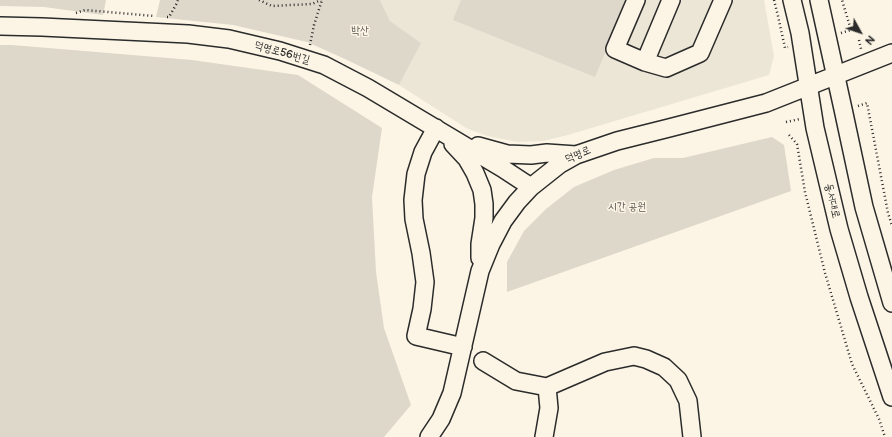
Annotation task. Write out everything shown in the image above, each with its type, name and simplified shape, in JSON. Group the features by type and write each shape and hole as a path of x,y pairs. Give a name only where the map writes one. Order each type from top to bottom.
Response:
{"street":[{"path":"636,0 616,49 645,62 666,68 700,53 723,0"},
{"path":"645,62 671,0"},
{"name":"동서대로","path":"792,0 800,33 815,128 839,229 859,297 892,397"},
{"path":"818,0 836,75 864,207 892,303"},
{"name":"덕명로56번길","path":"0,26 188,34 229,39 280,50 324,65 368,88 440,130 531,187"},
{"name":"덕명로","path":"429,437 441,420 452,393 480,271 491,244 503,221 517,202 531,187 560,164 576,155 617,141 766,103 892,53"},
{"path":"440,130 478,147 507,154 531,155 547,153 576,155"},
{"path":"440,130 467,159 482,190 484,218 480,244 480,271"},
{"path":"440,130 423,152 416,174 413,200 414,219 425,282 422,309 416,336 463,347"},
{"path":"483,361 516,381 547,387 605,362 634,356 646,359 664,367 678,380 688,401 692,437"},
{"path":"544,437 549,408 547,387"}],"path":[{"path":"259,0 272,6 312,4 322,0"},
{"path":"307,59 314,25 322,0"},
{"path":"774,0 784,48"},
{"path":"842,0 851,30"},
{"path":"867,103 888,213 892,226"},
{"path":"789,135 797,144 805,192 825,273 852,364 879,419 885,437"}],"shaded area":[{"path":"380,0 764,0 774,56 769,75 568,135 543,141 518,142 487,136 466,128 399,85 420,43 390,21"}],"green space":[{"path":"0,0 106,0 103,15 44,7 0,6"},
{"name":"박산","path":"160,0 380,0 390,21 421,43 399,85 307,42 233,25 156,17"},
{"path":"461,0 627,0 595,77 453,20"},
{"path":"0,45 192,60 298,75 382,128 372,197 376,272 384,328 411,405 384,437 0,437"},
{"name":"시간 공원","path":"772,137 784,145 791,191 507,292 507,262 524,231 546,209 574,187 614,170 654,158 683,158"}]}
